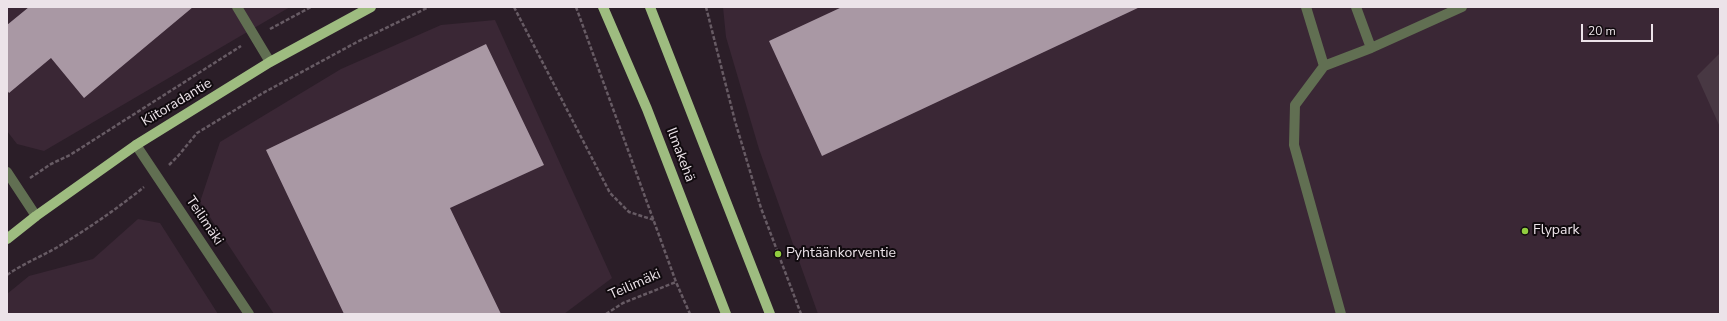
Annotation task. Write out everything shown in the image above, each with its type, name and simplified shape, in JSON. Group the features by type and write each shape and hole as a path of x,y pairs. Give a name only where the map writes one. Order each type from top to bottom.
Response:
{"main road":[{"name":"Kiitoradantie","path":"7,239 36,216 136,144 270,62 371,7"},
{"name":"Ilmakehä","path":"603,7 647,109 726,314"},
{"name":"Ilmakehä","path":"650,7 770,314"}],"street":[{"path":"236,7 270,62"},
{"path":"1306,7 1324,66"},
{"path":"1356,7 1371,48"},
{"path":"1341,314 1294,146 1295,105 1324,66 1371,48 1462,7"},
{"name":"Teilimäki","path":"136,144 249,314"},
{"path":"7,172 36,216"}],"path":[{"path":"16,187 51,164 70,155 255,37 311,7"},
{"path":"7,275 21,265 60,246 128,200 178,156 197,133 263,93 357,42 429,7"},
{"path":"514,7 610,193 629,212 654,220"},
{"path":"576,7 676,282 690,314"},
{"path":"706,7 735,121 761,208 801,314"},
{"name":"Teilimäki","path":"606,314 622,303 676,282"}],"shaded area":[{"path":"7,7 290,7 44,151 17,144 7,131"},
{"path":"723,7 1720,7 1720,314 818,314 759,149 726,37"},
{"path":"495,20 612,278 564,314 274,314 200,202 220,142 341,69 441,25"},
{"path":"1720,53 1720,127 1697,76"},
{"path":"138,219 160,223 218,314 7,314 7,294 29,276 93,259"}],"building":[{"path":"29,7 193,7 84,98 51,58 9,93 7,90 7,25"},
{"path":"842,7 1140,7 822,156 769,41"},
{"path":"486,44 544,165 450,208 501,314 344,314 266,150"}],"place":[{"name":"Flypark","path":"1525,231"},
{"name":"Pyhtäänkorventie","path":"778,254"}]}
